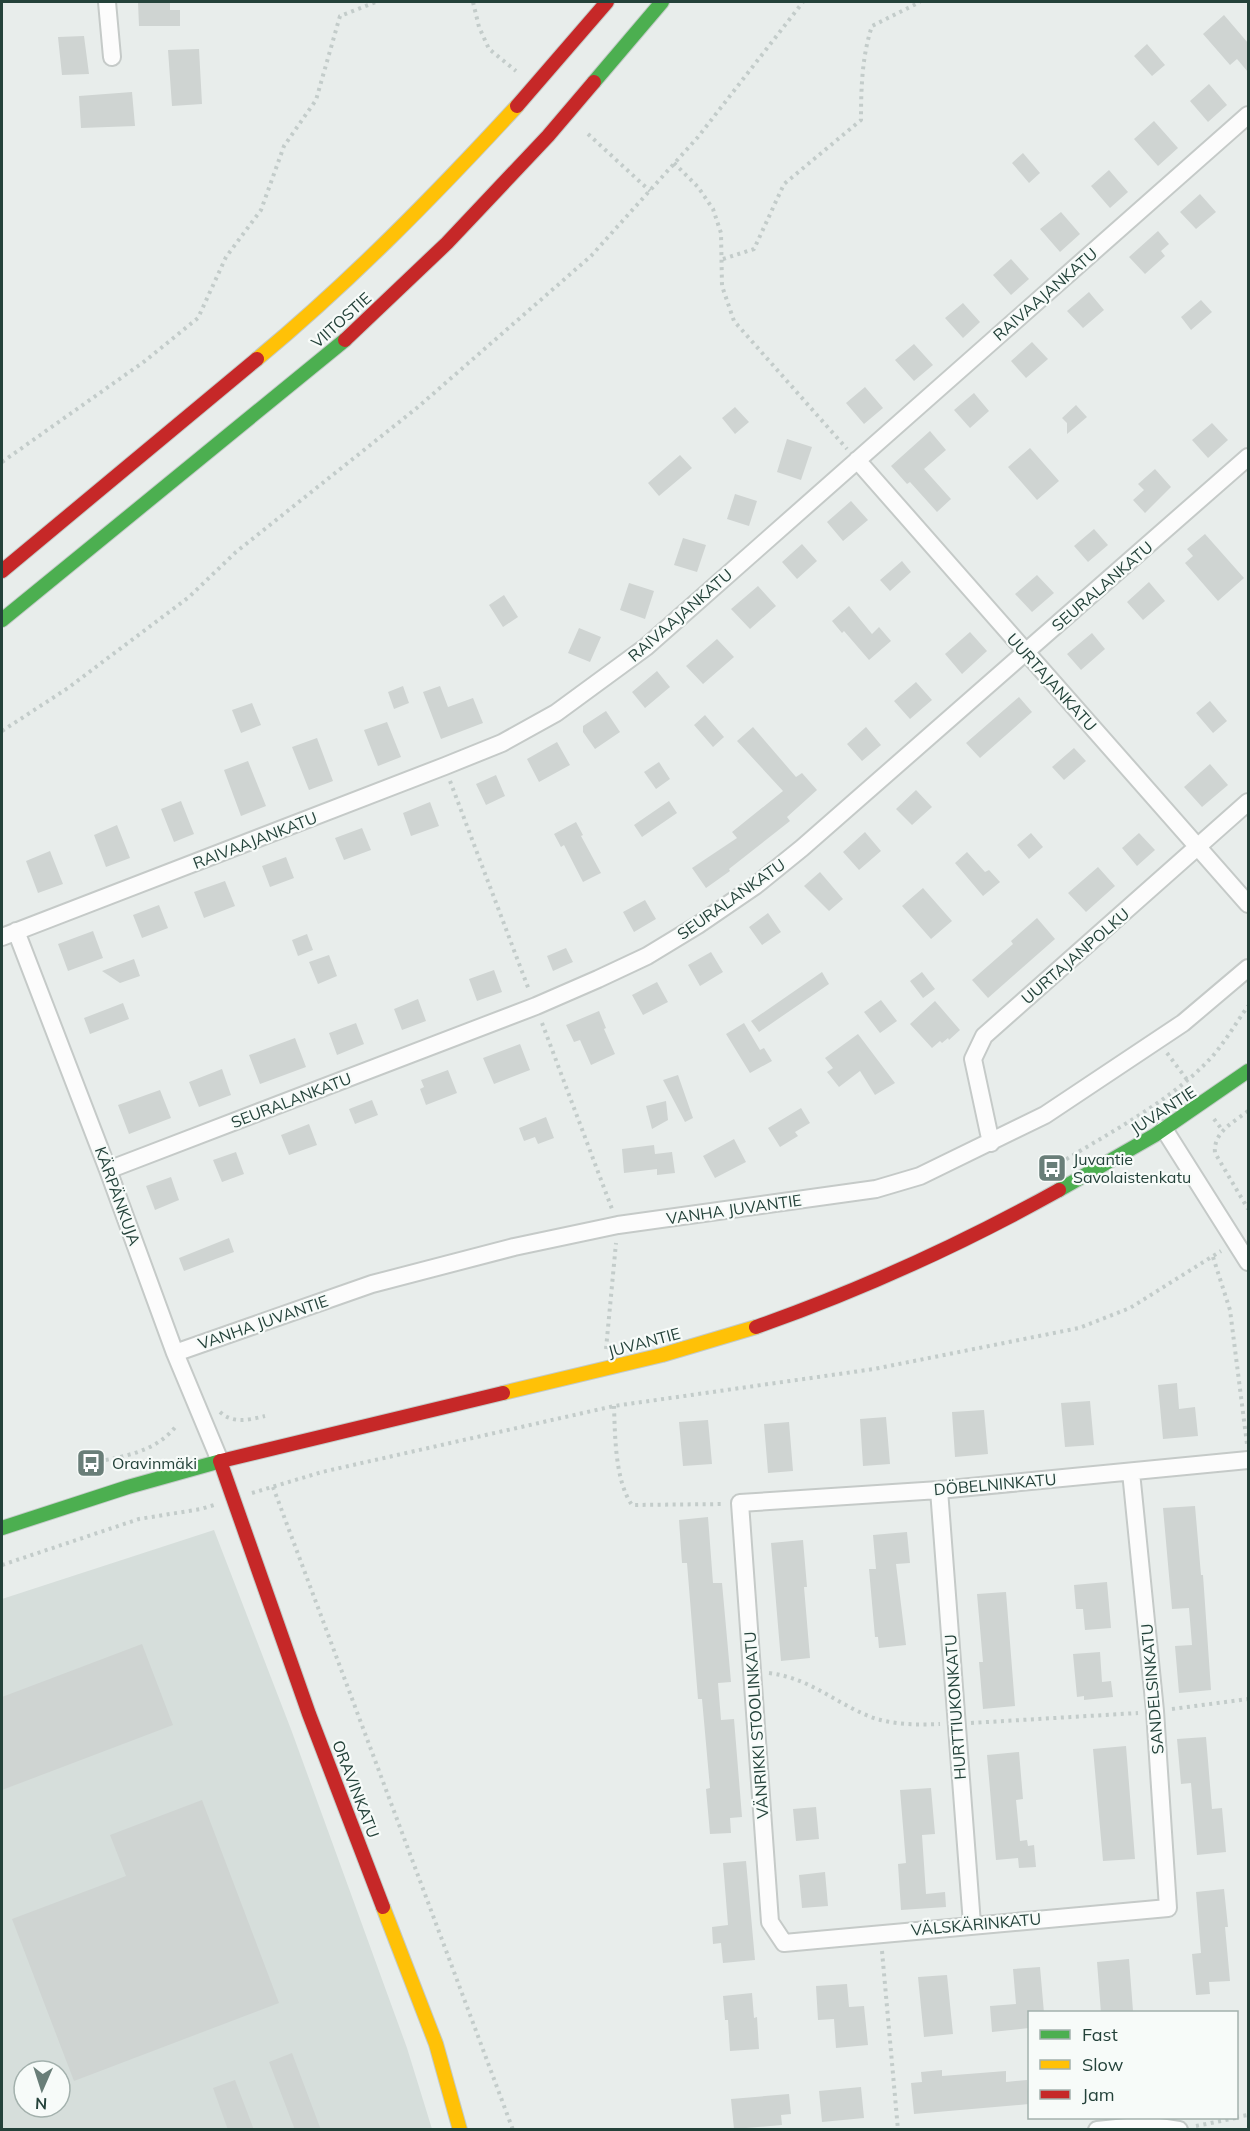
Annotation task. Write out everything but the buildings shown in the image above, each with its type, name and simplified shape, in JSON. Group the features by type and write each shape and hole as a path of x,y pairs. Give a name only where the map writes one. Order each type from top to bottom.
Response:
{"main road":[{"name":"VIITOSTIE","path":"2,571 310,315 416,213 516,107 607,2"},
{"name":"VIITOSTIE","path":"2,620 338,347 447,243 548,136 662,2"},
{"path":"25,619 141,507"},
{"name":"JUVANTIE","path":"2,1528 72,1503 220,1461 606,1369 712,1341 827,1300 934,1254 1029,1207 1128,1152 1204,1104 1248,1071"},
{"name":"ORAVINKATU","path":"220,1461 309,1714 436,2044 460,2130"}],"street":[{"path":"106,2 112,57"},
{"name":"RAIVAAJANKATU","path":"9,934 502,743 556,713 646,647 1248,115"},
{"name":"SEURALANKATU","path":"108,1170 536,1006 647,956 698,925 755,886 859,800 1248,457"},
{"name":"UURTAJANKATU","path":"856,460 1248,904"},
{"name":"UURTAJANPOLKU","path":"991,1143 972,1059 984,1036 1248,802"},
{"name":"KÄRPÄNKUJA","path":"9,934 108,1170 175,1353 220,1461"},
{"name":"VANHA JUVANTIE","path":"175,1353 372,1284 514,1247 618,1225 876,1190 920,1176 1045,1115 1183,1023 1248,968"},
{"path":"1164,1129 1248,1262"},
{"name":"DÖBELNINKATU","path":"740,1503 939,1490 1131,1472 1248,1453"},
{"name":"SANDELSINKATU","path":"1131,1472 1155,1712 1168,1908"},
{"name":"HURTTIUKONKATU","path":"939,1490 972,1924"},
{"name":"VÄNRIKKI STOOLINKATU","path":"740,1503 770,1923 784,1943"},
{"name":"VÄLSKÄRINKATU","path":"784,1943 972,1924 1168,1908"},
{"path":"1097,2130 1146,2125 1179,2129"}],"path":[{"path":"2,462 145,361 198,318 226,257 261,210 284,146 316,99 340,16 376,2"},
{"path":"473,2 489,49 516,71"},
{"path":"2,731 68,688 189,597 236,552 418,407 591,256 705,128 803,2"},
{"path":"723,259 754,249 784,183 861,120 861,87 867,41 872,26 920,2"},
{"path":"588,135 650,191"},
{"path":"674,163 698,187 713,209 721,233 722,286 734,321 856,460"},
{"path":"1052,1168 1147,1110 1187,1080 1208,1061 1248,1006"},
{"path":"1176,1065 1187,1080"},
{"path":"1248,1111 1222,1131 1214,1144 1215,1153 1248,1209"},
{"path":"606,1369 605,1337 618,1225"},
{"path":"2,1565 139,1519 201,1509 322,1472 614,1406 874,1369 1079,1328 1130,1308 1235,1241"},
{"path":"1213,1257 1230,1310 1248,1453"},
{"path":"614,1406 618,1467 628,1500 632,1505 740,1503"},
{"path":"220,1412 225,1417 234,1420 249,1420 265,1416"},
{"path":"91,1464 151,1448 167,1438 177,1425"},
{"path":"273,1487 513,2130"},
{"path":"752,1671 778,1674 809,1683 872,1717 907,1725 1155,1712 1248,1699"},
{"path":"880,1933 898,2130"},
{"path":"1179,2129 1226,2119"}],"shaded area":[{"path":"214,1530 292,1732 407,2048 432,2129 2,2129 2,1599"}],"traffic: fast":[{"path":"594,82 662,2"},
{"path":"2,620 345,340"},
{"path":"1059,1190 1155,1135 1248,1071"},
{"path":"2,1528 128,1487 221,1461"}],"traffic: slow":[{"path":"257,359 325,300 391,237 517,106"},
{"path":"503,1393 662,1355 756,1327"},
{"path":"383,1907 436,2044 460,2130"}],"traffic: jam":[{"path":"517,106 607,2"},
{"path":"345,340 447,243 548,136 594,82"},
{"path":"2,571 257,359"},
{"path":"756,1327 834,1298 910,1265 986,1229 1059,1190"},
{"path":"221,1461 503,1393"},
{"path":"220,1461 309,1714 383,1907"}],"place":[{"name":"Juvantie Savolaistenkatu","path":"1052,1168"},
{"name":"Oravinmäki","path":"91,1463"}]}
